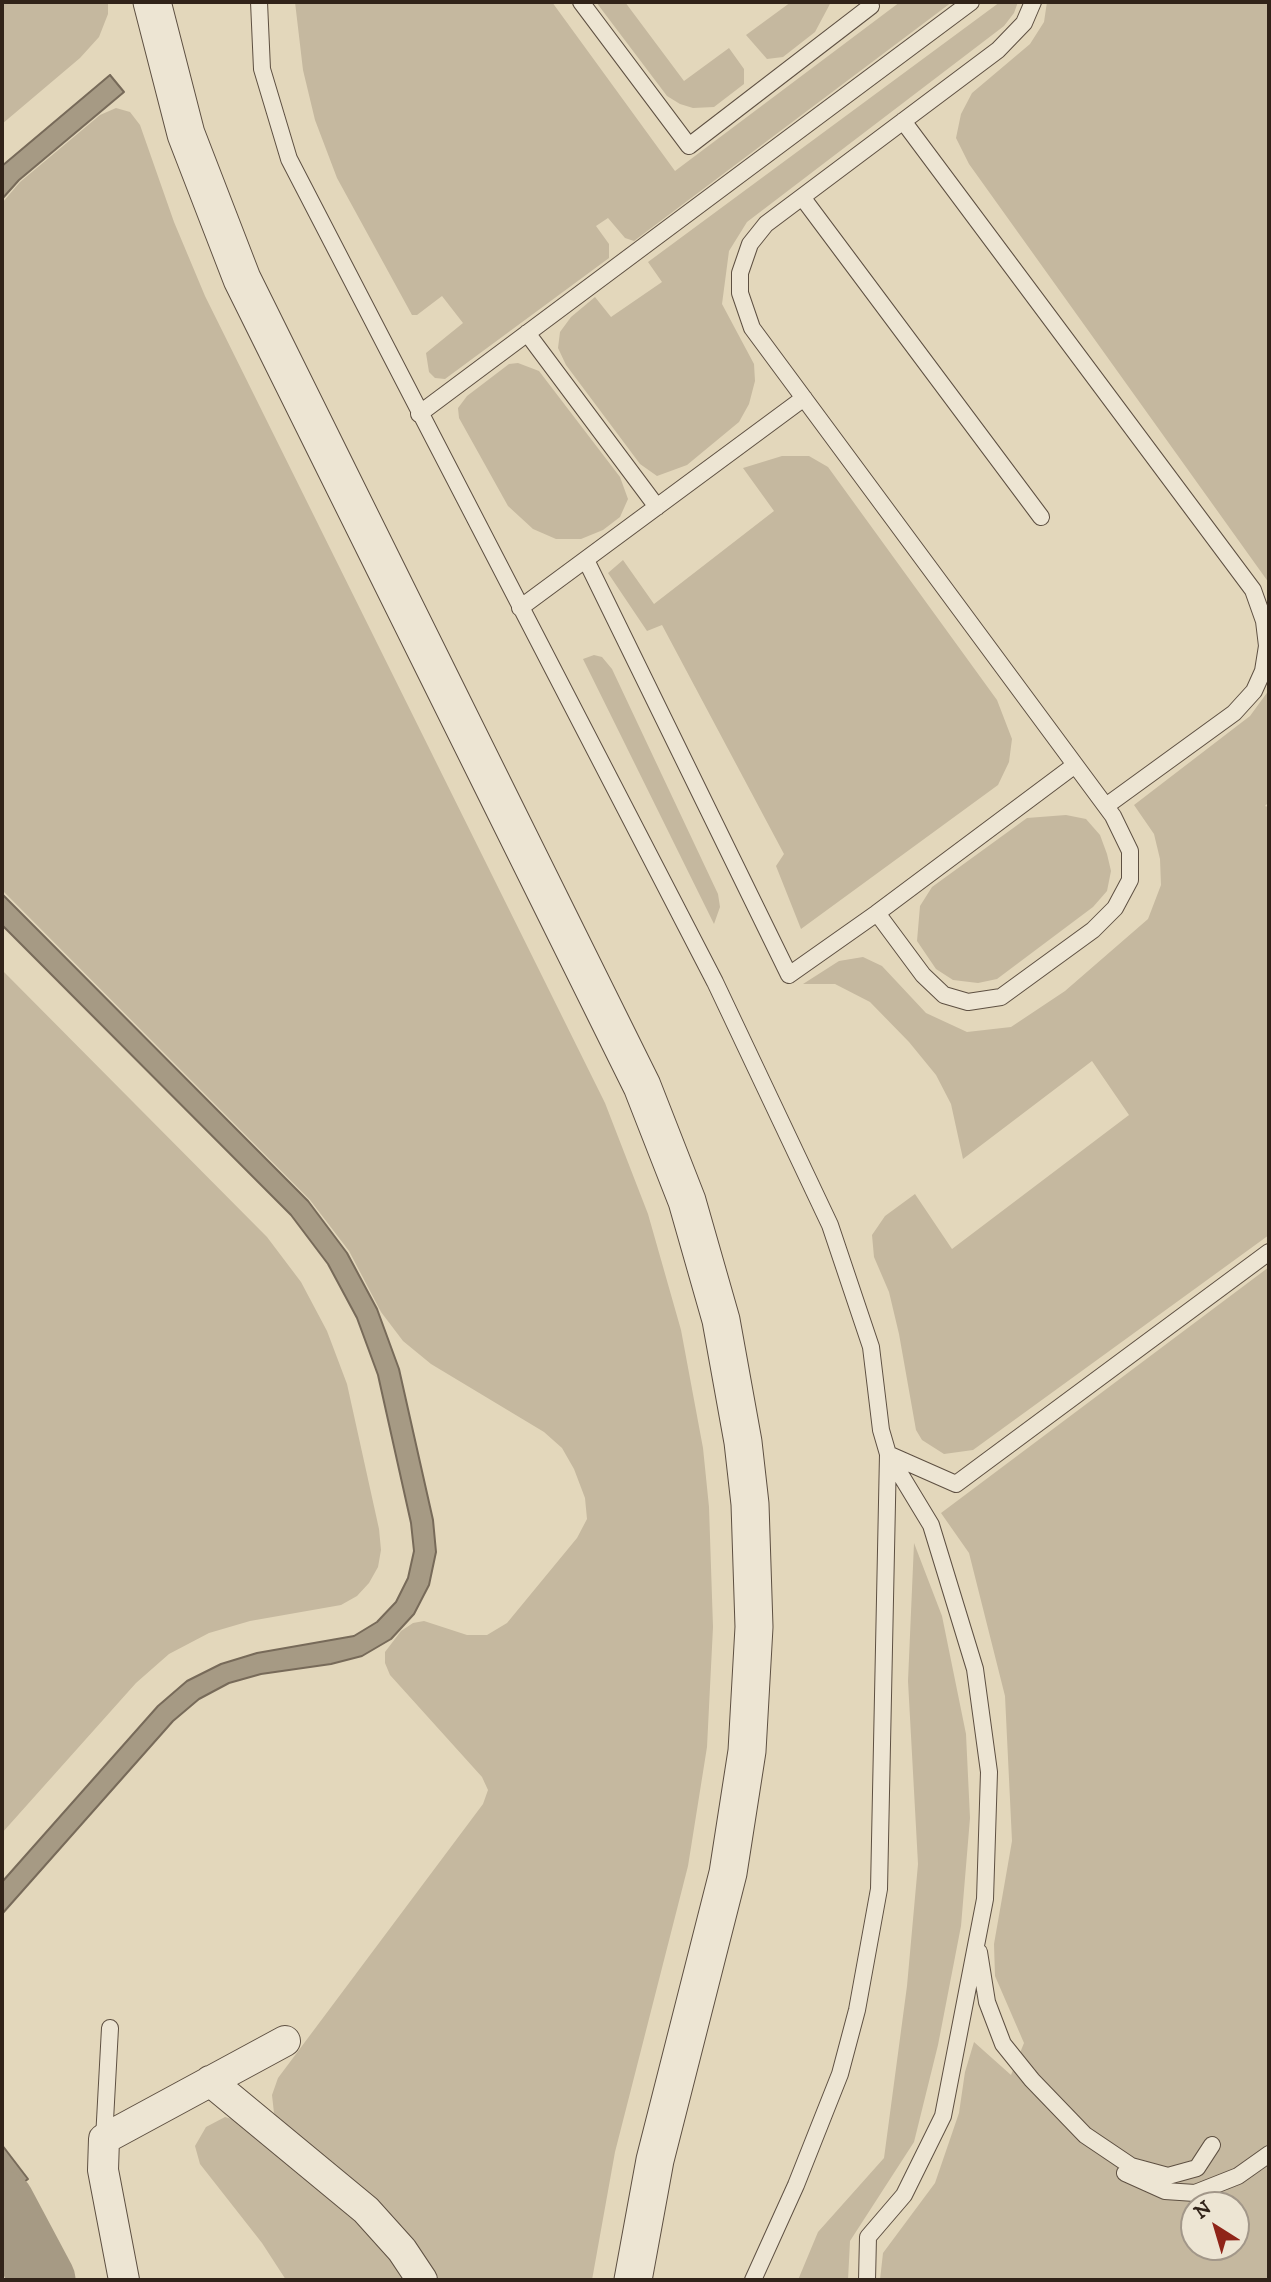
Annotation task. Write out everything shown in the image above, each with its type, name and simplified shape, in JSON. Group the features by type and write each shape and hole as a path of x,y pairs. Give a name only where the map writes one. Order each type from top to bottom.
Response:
{"street":[{"path":"152,2 186,134 242,279 642,1087 687,1201 723,1332 743,1442 750,1504 754,1627 747,1751 728,1873 655,2160 633,2280"},
{"path":"124,2280 103,2170 104,2139 285,2041"},
{"path":"210,2081 366,2210 402,2250 422,2280"}],"lane":[{"path":"259,2 262,69 289,159 715,982 830,1225 871,1347 881,1430 888,1454 931,1525 975,1669 989,1772 985,1899 943,2116 904,2195 868,2237 867,2280"},
{"path":"581,2 689,146 872,3"},
{"path":"419,414 971,2"},
{"path":"877,912 923,975 944,995 968,1002 1001,996 1093,930 1115,908 1130,880 1130,851 1106,806 752,328 740,293 740,273 750,244 766,224 998,50 1024,23 1033,2"},
{"path":"903,121 1253,590 1264,621 1267,646 1263,671 1254,691 1234,713 1106,806"},
{"path":"802,197 1041,517"},
{"path":"527,333 657,507"},
{"path":"520,608 804,398"},
{"path":"586,560 789,975 1075,765"},
{"path":"888,1454 956,1484 1269,1252"},
{"path":"753,2280 796,2185 840,2074 858,2010 878,1889 888,1454"},
{"path":"977,1939 987,2002 1003,2044 1032,2080 1119,2170 1165,2191 1195,2193 1238,2176 1269,2154"},
{"path":"104,2139 110,2028"},
{"path":"1086,2135 1131,2166 1168,2176 1197,2168 1212,2146"}],"shaded area":[{"path":"2,2 108,2 108,14 99,37 80,58 2,124"},
{"path":"295,2 552,2 675,171 900,2 952,2 634,241 625,238 608,218 596,226 609,244 609,258 445,379 435,378 429,372 426,353 463,323 442,296 417,315 412,315 337,178 315,120 303,70"},
{"path":"596,2 625,2 684,81 729,48 744,69 744,84 714,107 693,108 680,104 667,96"},
{"path":"791,2 831,2 815,32 783,57 767,59 746,35"},
{"path":"1000,2 1018,2 1004,26 747,222 729,251 722,304 754,364 755,381 749,404 739,422 687,465 657,476 640,464 566,365 558,348 560,332 571,317 595,297 611,317 662,282 648,262"},
{"path":"1047,2 1269,2 1269,583 969,164 956,138 961,114 972,93 1030,44 1044,22"},
{"path":"110,75 124,92 19,180 2,199 2,166"},
{"path":"116,108 130,112 140,125 174,222 205,296 605,1103 648,1214 681,1330 703,1448 709,1507 713,1627 707,1747 688,1866 615,2152 592,2280 434,2280 286,2129 274,2113 272,2095 278,2078 483,1804 488,1790 482,1777 390,1675 385,1663 385,1652 401,1631 413,1623 424,1621 467,1635 487,1635 507,1623 577,1538 587,1519 585,1498 574,1469 562,1448 544,1432 431,1364 403,1341 381,1312 349,1251 310,1200 2,890 2,203 20,182 100,115"},
{"path":"518,363 539,371 620,477 628,499 620,517 603,530 581,539 556,539 533,529 508,506 459,418 458,408 467,396 509,364"},
{"path":"782,456 809,456 828,467 997,700 1012,739 1009,762 998,785 801,929 776,866 784,854 662,625 647,631 608,573 623,560 654,604 774,511 743,468"},
{"path":"594,655 602,657 612,669 718,894 720,907 714,924 583,659"},
{"path":"1269,690 1269,802 1265,806 1269,807 1269,1235 973,1450 944,1454 922,1440 916,1430 899,1334 889,1292 874,1257 872,1235 885,1216 915,1194 952,1249 1129,1115 1092,1061 963,1159 951,1104 936,1075 909,1042 870,1002 835,984 803,984 839,961 863,957 882,966 926,1013 967,1032 1011,1027 1065,991 1148,919 1161,885 1160,859 1154,834 1134,805 1250,716"},
{"path":"1066,815 1086,819 1100,835 1111,871 1107,891 1093,907 997,979 978,983 953,980 936,969 917,941 920,906 932,887 1027,818"},
{"path":"2,894 308,1201 347,1253 377,1309 399,1369 433,1520 436,1552 429,1585 414,1614 391,1639 362,1656 331,1664 261,1674 229,1683 199,1699 173,1721 2,1914 2,1882 158,1706 187,1681 221,1664 257,1653 354,1636 377,1622 396,1602 408,1578 414,1551 411,1523 378,1375 357,1318 328,1264 291,1215 2,925"},
{"path":"2,970 267,1237 301,1282 327,1331 347,1384 379,1529 381,1550 378,1567 369,1583 357,1596 341,1605 250,1621 209,1633 169,1654 136,1683 2,1833"},
{"path":"1269,1267 1269,2280 880,2280 883,2253 935,2183 959,2113 965,2072 974,2042 1011,2075 1024,2043 995,1976 994,1944 1012,1841 1005,1696 969,1553 941,1513"},
{"path":"914,1543 942,1616 966,1734 970,1818 961,1926 938,2045 914,2142 850,2241 848,2280 798,2280 818,2232 884,2158 907,1986 918,1864 908,1681"},
{"path":"225,2117 242,2122 359,2218 409,2280 286,2280 262,2243 200,2164 195,2146 206,2127"},
{"path":"2,2145 28,2179 2,2199"}],"waterway":[{"path":"2,2203 43,2280"}]}
